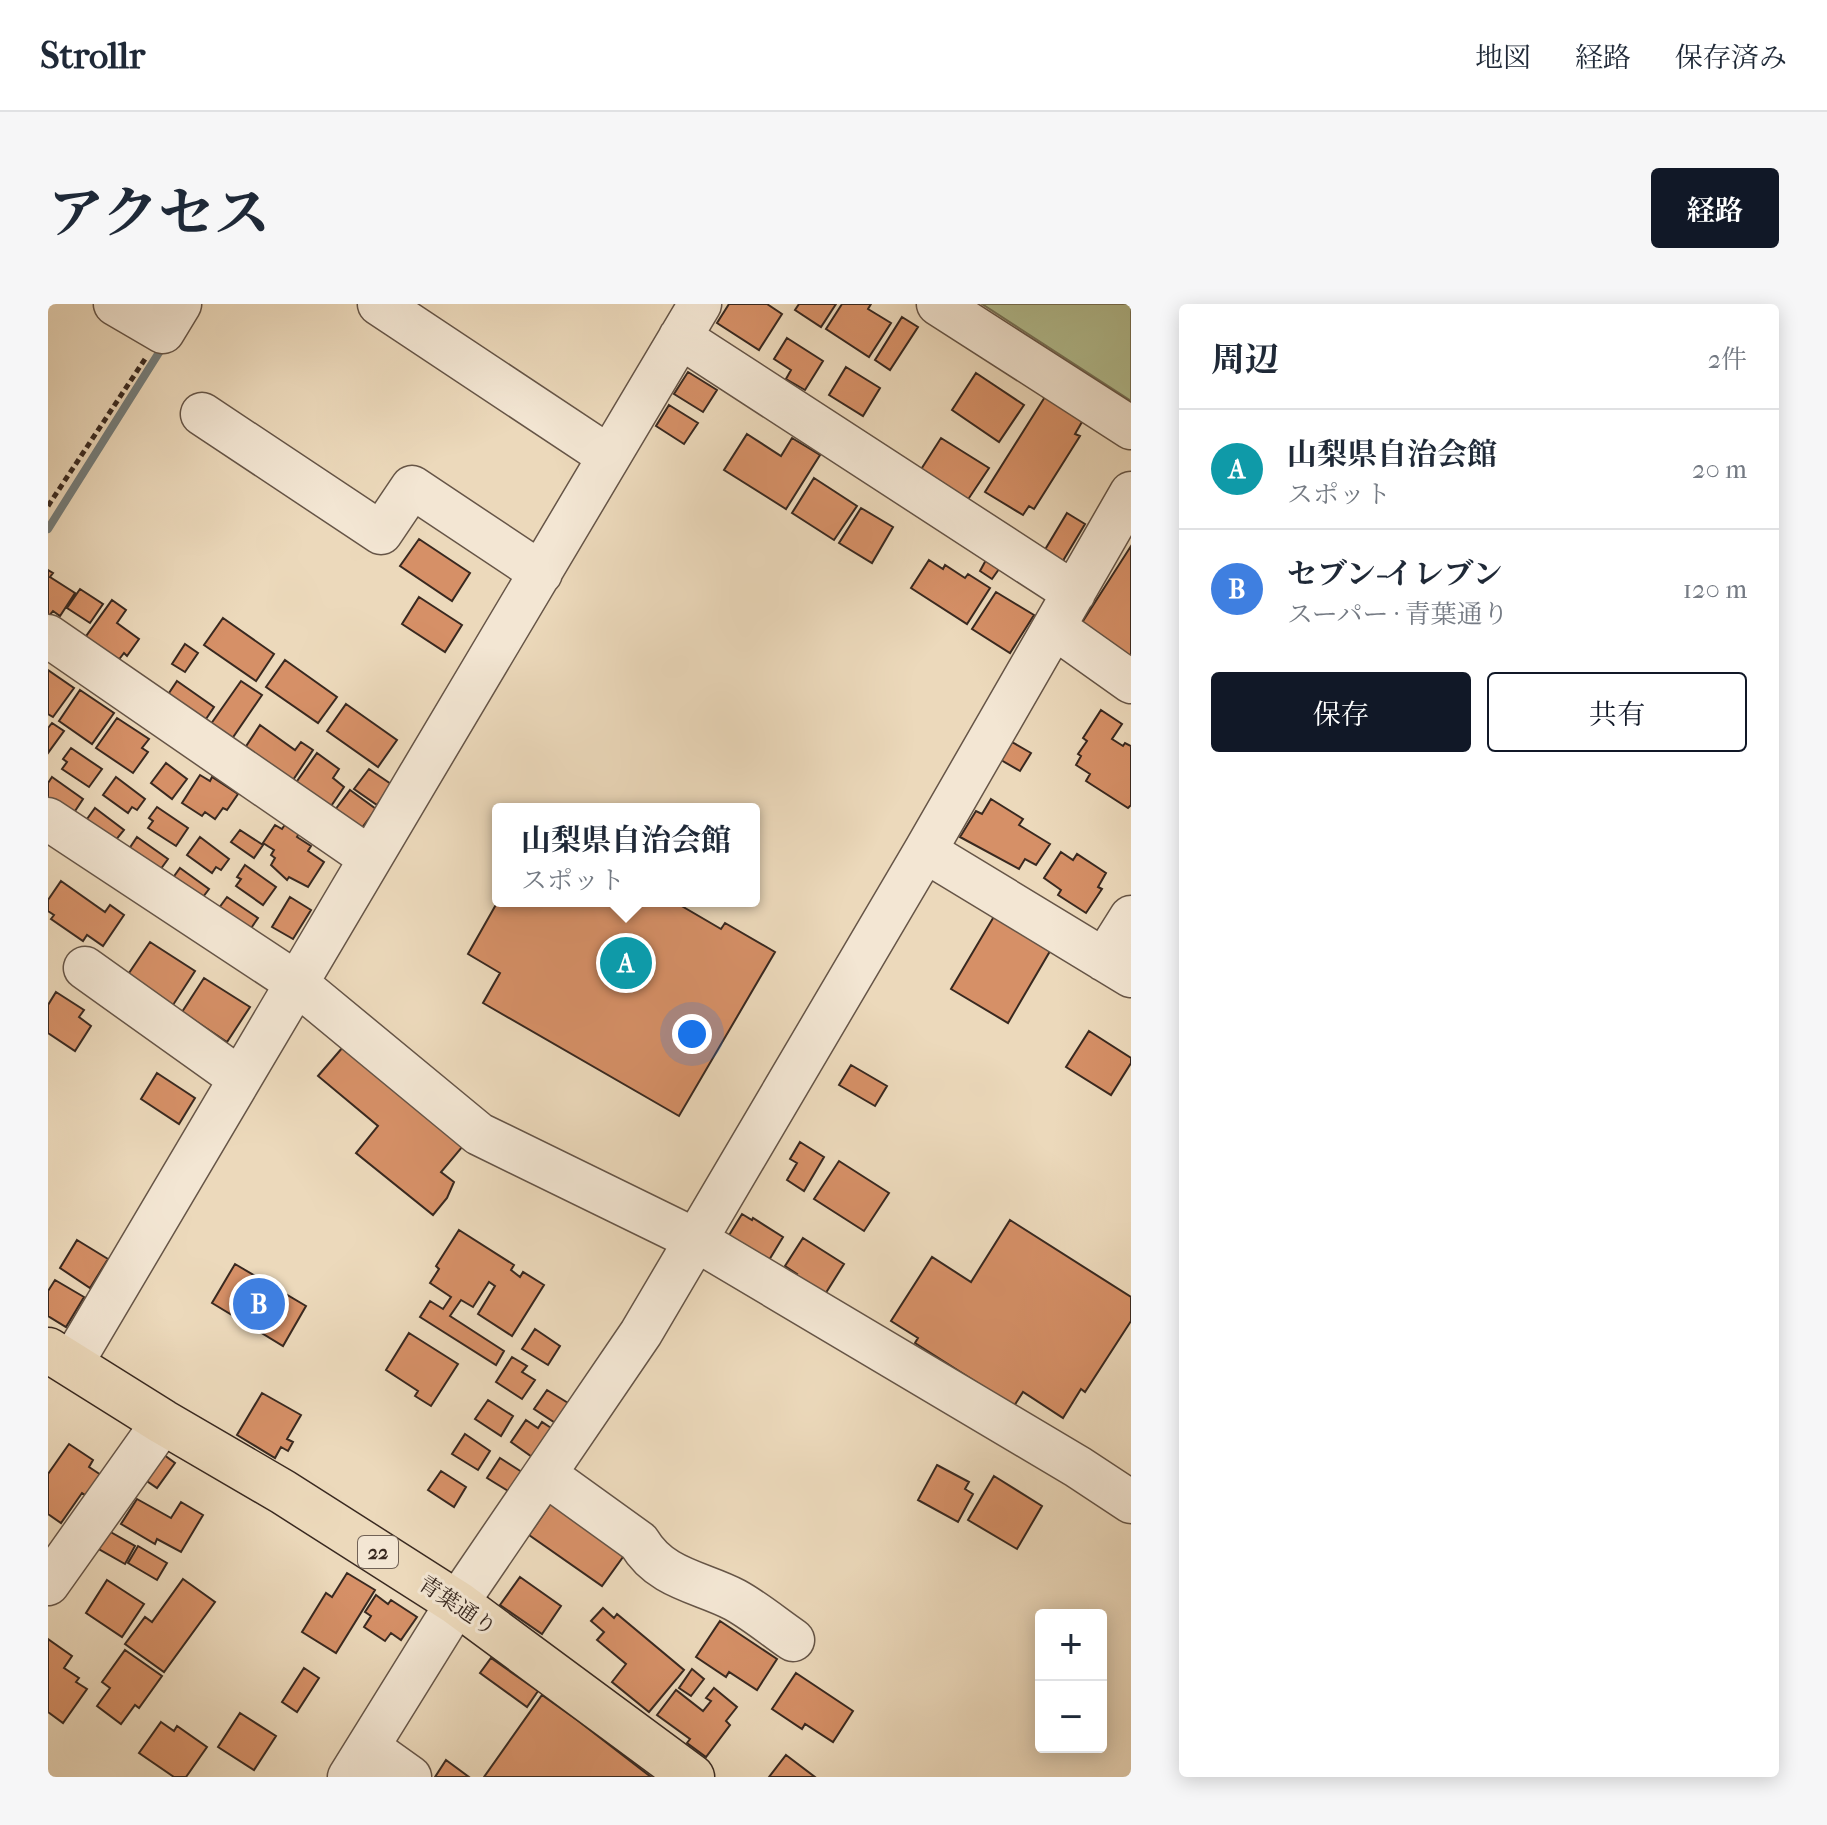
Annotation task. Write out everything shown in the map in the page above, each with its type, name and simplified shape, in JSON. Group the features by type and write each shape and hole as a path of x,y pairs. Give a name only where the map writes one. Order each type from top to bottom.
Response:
{"main road":[{"name":"青葉通り","path":"60,1357 283,1492 457,1603 692,1777"}],"street":[{"path":"115,304 172,318"},
{"path":"379,304 608,456"},
{"path":"938,304 1131,428"},
{"path":"60,1357 239,1078 690,321 1064,610 1131,682"},
{"path":"202,414 381,533 412,487 541,573"},
{"path":"410,1777 359,1762 457,1603 641,1333 925,851 1131,493"},
{"path":"48,636 370,858"},
{"path":"49,822 295,982 479,1134 696,1240 1078,1467 1131,1502"},
{"path":"925,851 1117,968 1131,917"},
{"path":"85,968 239,1078"},
{"path":"48,1584 163,1422"},
{"path":"546,1475 639,1542 648,1556 691,1584 734,1600 793,1640"}],"path":[{"path":"48,506 172,318"}],"green space":[{"path":"982,304 1131,304 1131,401"}],"building":[{"path":"729,304 767,304 782,314 759,350 717,323"},
{"path":"799,304 836,304 821,327 795,310"},
{"path":"842,304 871,304 868,309 891,323 869,357 826,329"},
{"path":"902,317 918,327 890,370 875,360"},
{"path":"787,338 823,361 805,390 786,379 791,370 774,359"},
{"path":"846,367 880,388 863,416 829,395"},
{"path":"688,372 717,390 703,412 674,394"},
{"path":"976,373 1024,405 999,442 952,410"},
{"path":"1048,392 1086,415 1075,434 1080,436 1034,509 1029,506 1023,515 985,492"},
{"path":"669,405 698,423 684,444 656,426"},
{"path":"747,434 781,456 792,438 820,455 786,509 724,470"},
{"path":"941,438 989,468 967,501 920,471"},
{"path":"814,478 857,506 834,540 792,513"},
{"path":"861,508 893,527 872,563 839,543"},
{"path":"1067,513 1085,524 1061,564 1043,553"},
{"path":"419,539 470,573 452,601 400,566"},
{"path":"1131,546 1131,666 1076,632"},
{"path":"929,560 943,569 945,565 965,578 968,574 990,588 967,624 911,588"},
{"path":"986,560 999,569 992,579 980,571"},
{"path":"48,570 53,573 50,577 75,593 60,616 53,611 48,617"},
{"path":"80,589 103,604 90,623 67,608"},
{"path":"996,592 1034,615 1010,653 972,629"},
{"path":"419,597 462,625 445,652 402,624"},
{"path":"112,600 126,610 117,623 139,639 127,656 124,653 114,666 79,646"},
{"path":"223,618 274,654 256,681 204,645"},
{"path":"185,644 198,653 185,672 172,664"},
{"path":"285,660 337,697 318,723 266,687"},
{"path":"48,670 74,688 53,717 48,714"},
{"path":"177,681 214,707 200,728 165,699"},
{"path":"241,681 262,695 227,746 206,731"},
{"path":"80,690 114,713 92,744 59,721"},
{"path":"346,704 397,740 378,767 327,731"},
{"path":"1101,710 1122,724 1112,739 1123,746 1125,743 1131,746 1131,805 1128,808 1086,781 1090,774 1076,765 1081,756 1078,754 1087,741 1083,738"},
{"path":"117,718 149,739 142,748 148,752 133,773 96,748"},
{"path":"52,723 64,731 48,753 48,728"},
{"path":"260,725 295,750 301,742 313,750 287,789 239,757"},
{"path":"1012,742 1031,753 1020,771 1001,760"},
{"path":"71,748 102,769 89,787 62,769 67,762 63,759"},
{"path":"317,753 339,769 333,778 344,787 325,815 290,791"},
{"path":"166,763 187,779 172,799 151,783"},
{"path":"369,769 391,784 377,805 354,789"},
{"path":"200,775 210,781 212,777 238,794 227,810 223,808 215,819 205,812 202,816 182,803"},
{"path":"52,777 83,799 71,817 48,801 48,783"},
{"path":"116,777 145,799 137,810 132,807 128,813 103,795"},
{"path":"350,790 376,809 355,837 329,818"},
{"path":"991,799 1023,819 1019,825 1050,844 1036,865 1025,859 1019,869 960,837 976,811 982,814"},
{"path":"157,807 188,828 176,846 148,828 153,821 149,818"},
{"path":"95,808 124,830 115,841 82,826"},
{"path":"286,823 300,832 297,837 311,846 308,851 324,862 308,887 289,877 287,880 271,865 275,858 271,855 274,850 263,843 275,825 282,829"},
{"path":"240,830 263,845 254,858 231,842"},
{"path":"137,837 168,859 155,877 129,849"},
{"path":"200,837 229,859 221,870 216,867 212,873 187,855"},
{"path":"1061,852 1073,860 1077,854 1106,873 1098,887 1102,889 1086,913 1058,895 1061,890 1044,878"},
{"path":"245,865 276,887 263,905 236,886 241,879 237,877"},
{"path":"180,868 209,889 200,901 167,886"},
{"path":"61,881 105,912 110,905 124,915 103,946 87,935 83,941 51,919 54,915 48,911 48,900"},
{"path":"227,897 258,918 245,937 219,908"},
{"path":"290,897 311,910 293,939 272,927"},
{"path":"495,907 683,907 721,929 725,923 775,952 679,1116 483,1003 500,973 468,954"},
{"path":"996,913 1053,946 1008,1023 951,989"},
{"path":"150,942 195,971 173,1005 127,976"},
{"path":"204,978 250,1007 227,1042 182,1012"},
{"path":"56,992 84,1010 79,1017 91,1026 75,1051 48,1033 48,1005"},
{"path":"1089,1031 1131,1058 1111,1095 1066,1067"},
{"path":"343,1047 463,1146 441,1172 454,1182 447,1198 433,1215 356,1153 378,1126 318,1076"},
{"path":"851,1065 887,1086 875,1106 839,1085"},
{"path":"157,1073 195,1098 179,1124 141,1099"},
{"path":"800,1142 824,1157 804,1191 787,1180 797,1163 790,1159"},
{"path":"839,1161 889,1193 864,1231 814,1199"},
{"path":"742,1214 783,1237 763,1270 723,1245"},
{"path":"1010,1220 1131,1297 1131,1321 1085,1392 1081,1389 1063,1418 1023,1392 1014,1406 915,1343 918,1338 891,1321 932,1257 971,1282"},
{"path":"459,1230 514,1265 511,1270 520,1277 523,1272 544,1285 512,1336 478,1314 495,1286 489,1282 473,1307 461,1300 450,1316 504,1351 496,1365 420,1317 430,1301 443,1309 451,1297 430,1283 439,1269 436,1266"},
{"path":"803,1238 844,1264 822,1299 793,1280 797,1274 785,1266"},
{"path":"77,1240 108,1259 90,1288 60,1268"},
{"path":"235,1264 306,1306 283,1346 212,1303"},
{"path":"55,1280 84,1297 66,1327 48,1316 48,1291"},
{"path":"535,1329 560,1346 548,1365 522,1349"},
{"path":"409,1333 458,1364 431,1406 415,1396 418,1391 386,1370"},
{"path":"512,1357 527,1366 522,1372 535,1380 522,1399 496,1382"},
{"path":"547,1390 573,1406 560,1426 534,1409"},
{"path":"262,1393 301,1415 287,1439 293,1442 288,1451 281,1447 275,1458 237,1435"},
{"path":"488,1400 513,1416 501,1436 475,1419"},
{"path":"526,1420 538,1428 542,1422 554,1430 535,1459 511,1442"},
{"path":"465,1434 490,1451 478,1470 452,1454"},
{"path":"69,1444 93,1460 89,1467 110,1481 95,1501 82,1493 61,1523 48,1514 48,1474"},
{"path":"156,1449 175,1463 157,1488 138,1475"},
{"path":"500,1458 525,1474 513,1494 487,1478"},
{"path":"937,1465 969,1482 965,1489 973,1494 958,1522 918,1500"},
{"path":"441,1471 466,1487 454,1507 428,1490"},
{"path":"994,1476 1042,1506 1017,1549 968,1520"},
{"path":"137,1499 171,1518 181,1502 203,1515 181,1552 157,1539 155,1544 121,1524"},
{"path":"554,1499 628,1550 602,1586 529,1535"},
{"path":"107,1530 135,1546 125,1564 97,1548"},
{"path":"138,1546 167,1563 157,1580 128,1563"},
{"path":"347,1573 375,1590 336,1653 302,1632 326,1593 332,1597"},
{"path":"520,1577 561,1606 542,1634 500,1605"},
{"path":"183,1579 215,1602 164,1672 125,1644 145,1617 152,1622"},
{"path":"107,1580 144,1604 122,1637 86,1613"},
{"path":"376,1595 388,1604 391,1600 417,1617 401,1640 391,1633 385,1641 364,1627 371,1616 365,1612"},
{"path":"603,1608 614,1618 617,1614 684,1670 649,1712 612,1682 626,1664 597,1640 604,1632 591,1621"},
{"path":"720,1621 777,1659 757,1690 729,1672 726,1677 696,1657"},
{"path":"48,1639 72,1656 64,1668 79,1678 76,1682 87,1689 63,1723 48,1712"},
{"path":"125,1650 162,1676 139,1708 135,1705 121,1724 97,1706 110,1688 102,1682"},
{"path":"491,1658 538,1691 527,1707 480,1673"},
{"path":"304,1668 319,1678 297,1712 282,1702"},
{"path":"692,1669 704,1679 691,1696 679,1688"},
{"path":"796,1673 853,1711 833,1742 805,1724 802,1729 772,1709"},
{"path":"714,1688 737,1707 726,1721 730,1725 706,1757 687,1743 690,1739 657,1715 676,1690 703,1711 711,1701 706,1698"},
{"path":"542,1695 577,1720 651,1777 484,1777"},
{"path":"240,1713 276,1736 254,1770 218,1747"},
{"path":"161,1722 174,1731 177,1726 207,1747 186,1777 174,1777 139,1753"},
{"path":"786,1755 815,1777 769,1777"},
{"path":"446,1760 469,1777 435,1777"}],"waterway":[{"path":"48,529 165,343"}],"place":[{"name":"山梨県自治会館","path":"626,963"},
{"name":"セブン-イレブン","path":"259,1304"}]}
